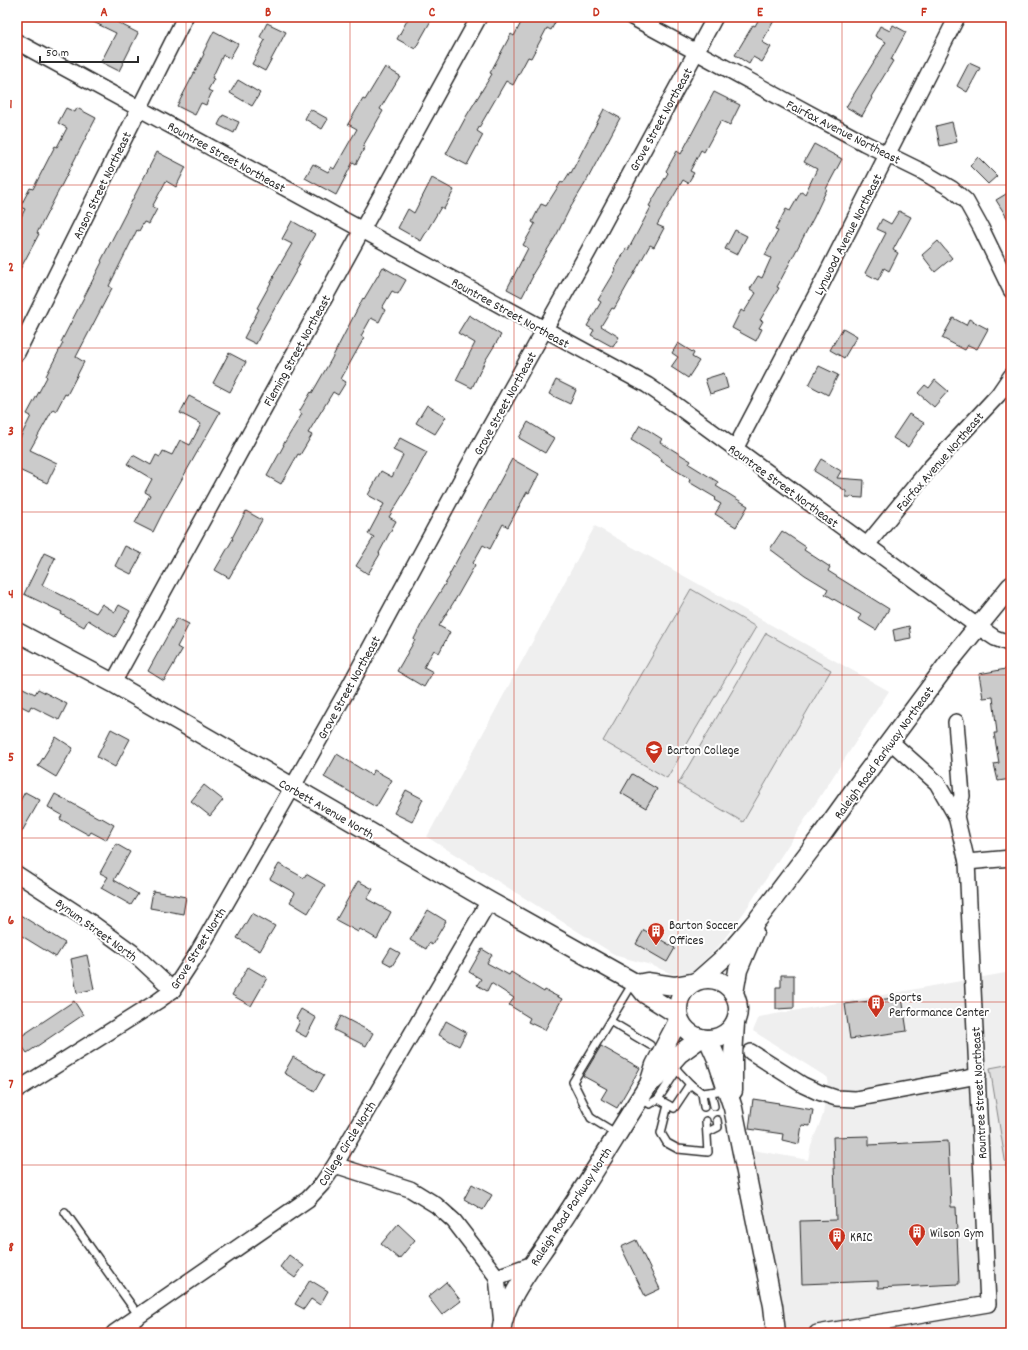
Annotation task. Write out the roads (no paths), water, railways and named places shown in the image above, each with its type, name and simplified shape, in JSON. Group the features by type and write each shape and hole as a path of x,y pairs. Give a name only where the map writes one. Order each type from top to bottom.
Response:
{"street":[{"name":"Anson Street Northeast","path":"17,353 184,17"},
{"name":"Fleming Street Northeast","path":"113,683 479,17"},
{"name":"Fairfax Avenue Northeast","path":"632,17 864,143 946,185 966,201 981,228 1011,290"},
{"name":"Grove Street Northeast","path":"292,788 716,17"},
{"name":"Lynwood Avenue Northeast","path":"735,449 888,154 957,17"},
{"name":"Rountree Street Northeast","path":"17,42 139,107 647,385 977,626 995,638 1011,644"},
{"name":"Fairfax Avenue Northeast","path":"866,546 929,470 998,395 1011,376"},
{"name":"Raleigh Road Parkway Northeast","path":"695,981 727,955 758,919 949,662 1011,586"},
{"name":"Corbett Avenue North","path":"17,632 113,683 489,902 635,983 645,994 679,1017"},
{"path":"956,722 962,796 956,816"},
{"name":"Rountree Street Northeast","path":"817,1333 988,1304 967,862 956,816 938,783 890,741"},
{"name":"Grove Street North","path":"17,1090 173,990 198,952 292,788"},
{"path":"967,862 1011,858"},
{"name":"Bynum Street North","path":"17,874 92,923 132,952 173,990"},
{"name":"College Circle North","path":"114,1333 308,1200 322,1184 335,1165 489,902"},
{"name":"Raleigh Road Parkway Northeast","path":"734,994 738,970 749,946 758,919"},
{"path":"635,983 647,982 674,986 710,978 720,980 728,986 738,1003 733,1056 735,1115 773,1306 776,1333"},
{"path":"695,981 684,990 680,997 678,1006 679,1017 684,1028 692,1034 704,1039 721,1036 729,1031 735,1023"},
{"name":"Raleigh Road Parkway North","path":"649,1094 655,1065 679,1017"},
{"path":"704,1039 716,1057 719,1091 735,1115"},
{"name":"Raleigh Road Parkway North","path":"501,1329 520,1284 617,1134 649,1094 664,1072 674,1067 679,1054 704,1039"},
{"path":"751,1052 803,1085 836,1098 855,1099 978,1076"},
{"path":"335,1165 405,1186 436,1205 454,1221 497,1277 501,1329"},
{"path":"497,1277 533,1264"}],"lane":[{"path":"617,1134 591,1118 573,1082 635,983"},
{"path":"610,1021 650,1045"},
{"path":"674,1067 690,1084 702,1093 719,1091 714,1106"},
{"path":"649,1094 674,1108 690,1084"},
{"path":"702,1093 704,1107"},
{"path":"668,1105 661,1133 667,1143 678,1149 708,1152 708,1132 706,1121"},
{"path":"708,1132 718,1123 735,1115"},
{"path":"65,1212 139,1316"}],"place":[{"name":"Barton College","path":"654,764"},
{"name":"Barton Soccer Offices","path":"656,946"},
{"name":"Sports Performance Center","path":"876,1018"},
{"name":"Wilson Gym","path":"917,1247"},
{"name":"KRIC","path":"837,1251"}]}
